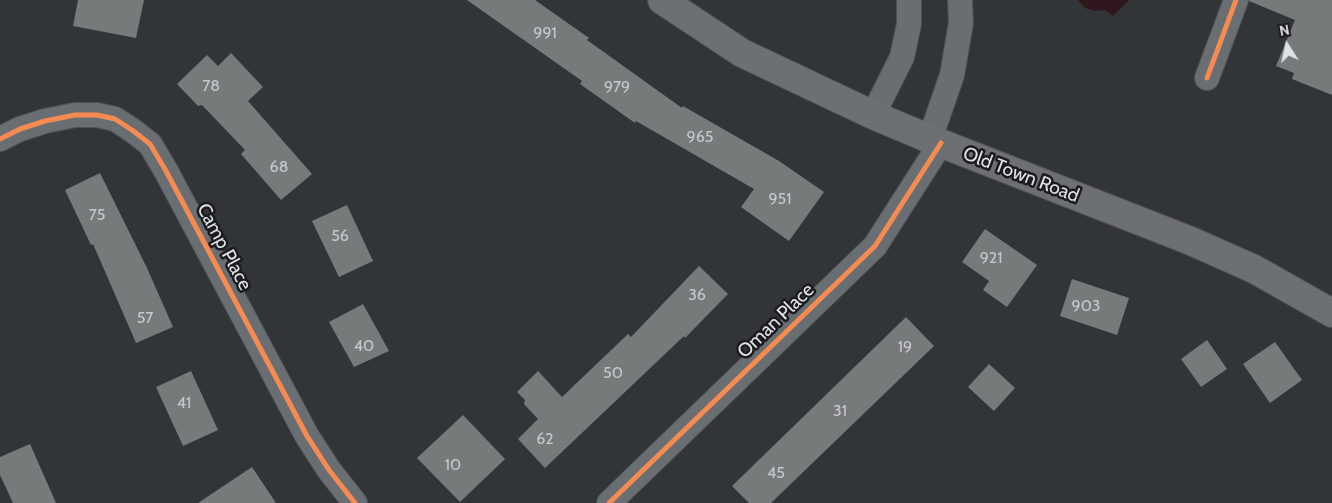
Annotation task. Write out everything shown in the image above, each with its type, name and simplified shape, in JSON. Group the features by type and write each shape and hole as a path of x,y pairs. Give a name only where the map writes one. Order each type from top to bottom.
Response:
{"main road":[{"name":"Old Town Road","path":"662,0 742,53 873,115 935,141 1191,240 1254,269 1332,313"}],"street":[{"path":"873,115 902,58 909,24 909,0"},
{"name":"Oman Place","path":"609,503 875,246 935,141 952,75 961,23 960,0"},
{"path":"1207,78 1236,0"},
{"name":"Camp Place","path":"0,139 20,129 45,121 75,115 97,115 115,119 150,144 307,436 329,470 355,503"}],"shaded area":[{"path":"1078,0 1129,0 1113,16 1105,10 1095,11 1085,8"}],"building":[{"path":"78,0 144,0 136,38 73,26"},
{"path":"467,0 535,0 682,108 683,106 779,161 824,192 789,241 741,207 754,189 636,121 635,123 580,84 582,81"},
{"path":"1249,0 1332,0 1332,95 1292,79 1294,73 1276,66 1295,20"},
{"path":"231,53 263,87 248,101 312,174 281,200 241,154 245,150 202,105 198,106 177,84 207,55 218,66"},
{"path":"100,173 147,268 173,327 136,343 93,244 91,245 65,190"},
{"path":"347,205 373,261 339,277 312,221"},
{"path":"985,229 1037,265 1007,307 983,290 989,281 962,262"},
{"path":"699,266 728,294 685,338 684,336 545,468 518,439 538,419 524,404 525,400 517,392 538,371 562,397 628,334 631,337"},
{"path":"1072,279 1129,298 1117,335 1060,316"},
{"path":"363,304 389,351 354,367 329,322"},
{"path":"906,317 934,346 771,503 749,503 732,486"},
{"path":"1207,340 1227,369 1201,387 1181,359"},
{"path":"1275,342 1302,380 1270,403 1243,364"},
{"path":"989,364 1015,388 994,411 968,387"},
{"path":"191,371 218,430 183,446 156,387"},
{"path":"463,415 505,459 460,502 417,458"},
{"path":"30,444 56,503 13,503 0,475 0,457"},
{"path":"252,467 276,503 198,503"}],"cycle path":[{"path":"1207,78 1236,0"},
{"path":"0,139 20,129 45,121 75,115 97,115 115,119 150,144 307,436 329,470 355,503"},
{"path":"609,503 875,246 941,143"}]}
